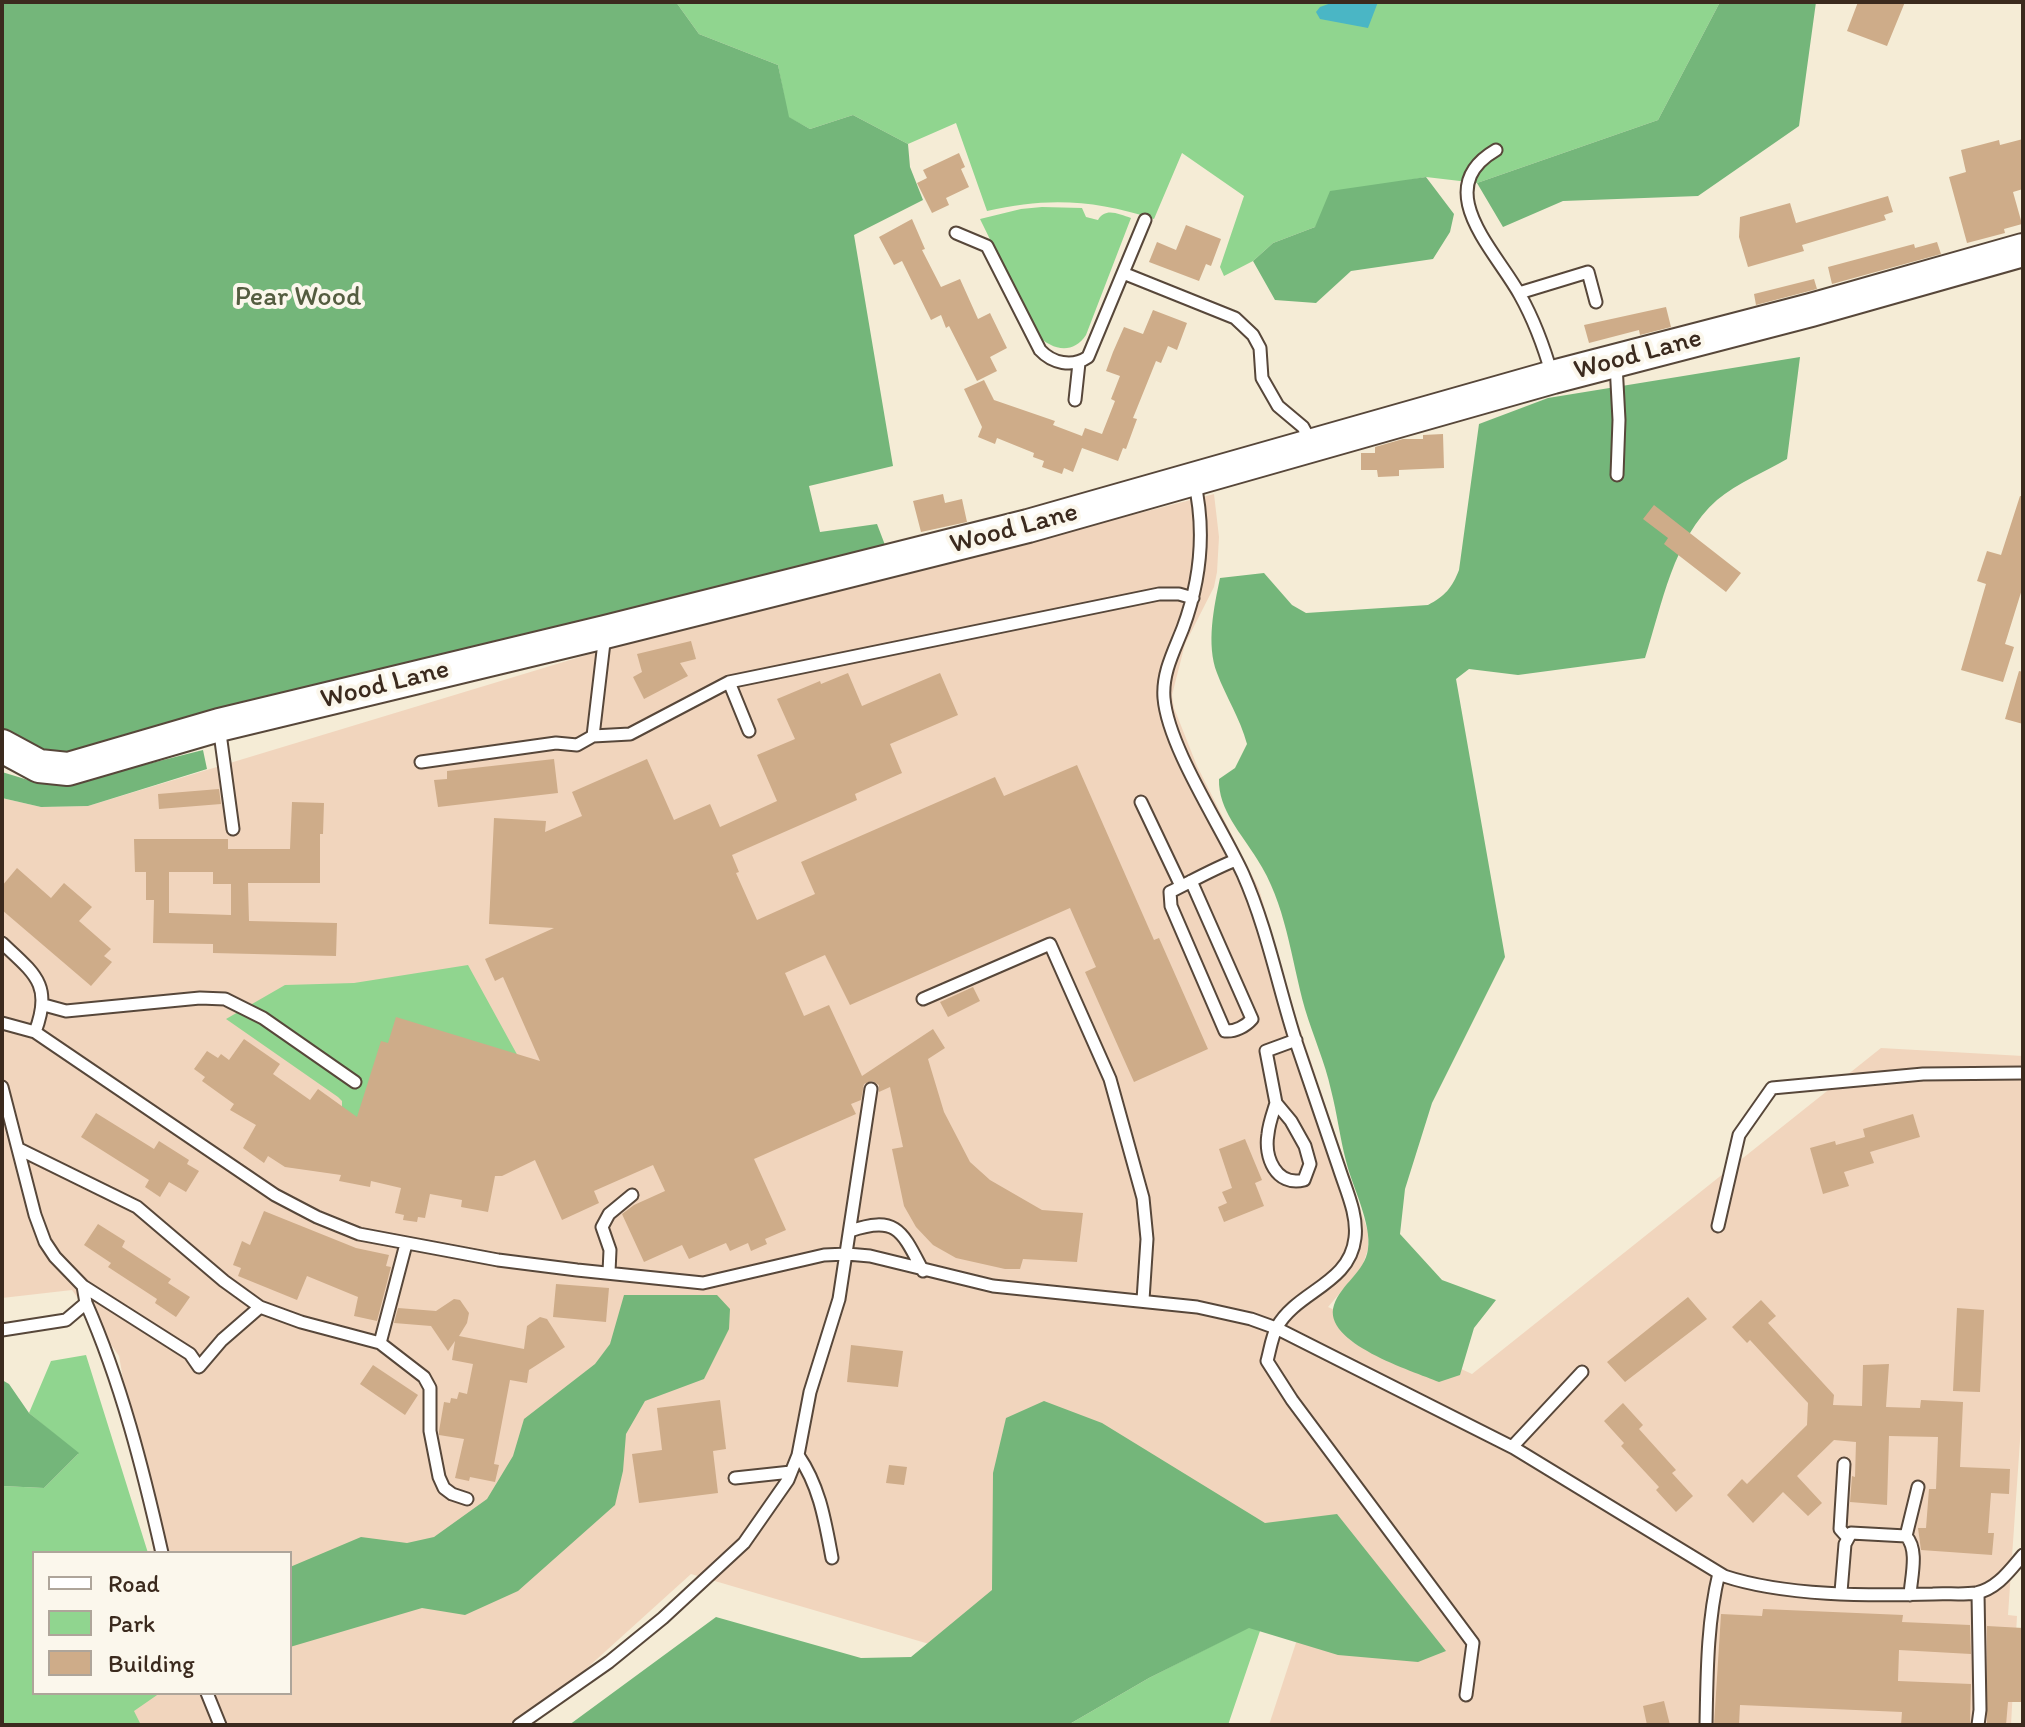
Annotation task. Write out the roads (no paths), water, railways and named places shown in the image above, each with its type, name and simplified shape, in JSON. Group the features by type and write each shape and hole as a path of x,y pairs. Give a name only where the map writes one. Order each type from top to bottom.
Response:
{"street":[{"name":"Wood Lane","path":"2,746 39,766 68,769 219,725 1028,526 1553,377 2023,250"}],"lane":[{"path":"1496,150 1470,171 1465,195 1489,252 1519,293 1539,335 1553,377"},
{"path":"956,233 987,246 1047,358 1060,363 1079,363 1088,357 1145,220"},
{"path":"1519,293 1588,272 1596,302"},
{"path":"1123,273 1235,318 1253,335 1260,348 1262,378 1278,406 1303,427 1313,446"},
{"path":"1616,361 1619,420 1617,475"},
{"path":"1075,400 1079,363"},
{"path":"1194,479 1202,532 1201,556 1193,598 1171,655 1163,697 1180,748 1236,860 1267,941 1354,1217 1353,1252 1344,1267 1287,1314 1276,1328 1267,1361 1292,1400 1473,1643 1466,1695"},
{"path":"421,762 556,743 577,745 593,736 630,734 729,682 1159,594 1193,598"},
{"path":"593,736 605,632"},
{"path":"729,682 749,731"},
{"path":"219,725 233,829"},
{"path":"1141,802 1181,886 1248,1007 1252,1019 1247,1025 1225,1031 1171,906 1181,886 1236,860"},
{"path":"2,943 38,981 44,1005 35,1032"},
{"path":"923,999 1050,944 1110,1079 1143,1198 1147,1239 1143,1300"},
{"path":"44,1005 66,1011 200,998 225,999 263,1018 355,1082"},
{"path":"2,1023 35,1032 275,1195 339,1227 406,1244 509,1261 703,1283 824,1255 870,1256 993,1286 1143,1300 1229,1313 1276,1328 1512,1447 1719,1573 1750,1585 1910,1595 1978,1593 2002,1580 2023,1555"},
{"path":"1276,1103 1305,1146 1310,1164 1304,1180 1282,1179 1275,1173 1267,1136 1276,1103 1266,1051 1296,1040"},
{"path":"1718,1226 1739,1135 1772,1088 1923,1074 2023,1073"},
{"path":"2,1087 35,1215 45,1242 83,1286 190,1354 199,1367 222,1340 260,1307"},
{"path":"519,1725 609,1662 663,1618 744,1543 791,1472 798,1455 810,1392 839,1299 871,1089"},
{"path":"19,1149 137,1207 224,1281 260,1307 301,1322 380,1343 414,1369 430,1388 430,1431 439,1477 444,1488 467,1499"},
{"path":"609,1272 610,1250 602,1227 609,1214 632,1195"},
{"path":"850,1231 880,1223 893,1227 913,1251 923,1271"},
{"path":"380,1343 406,1244"},
{"path":"83,1286 86,1303 102,1338 128,1420 161,1551"},
{"path":"2,1330 66,1320 86,1303"},
{"path":"1512,1447 1582,1372"},
{"path":"798,1455 811,1473 820,1498 832,1558"},
{"path":"1844,1464 1840,1529 1848,1538"},
{"path":"735,1478 791,1472"},
{"path":"1906,1536 1918,1487"},
{"path":"1841,1592 1845,1544 1851,1533 1906,1536 1911,1542 1913,1558 1910,1595"},
{"path":"1706,1725 1708,1658 1719,1573"},
{"path":"1978,1593 1978,1725"},
{"path":"208,1695 220,1725"}],"water":[{"path":"1334,2 1378,2 1368,28 1320,19 1316,12 1320,7"}],"park label":[{"name":"Pear Wood","path":"298,298"}]}
